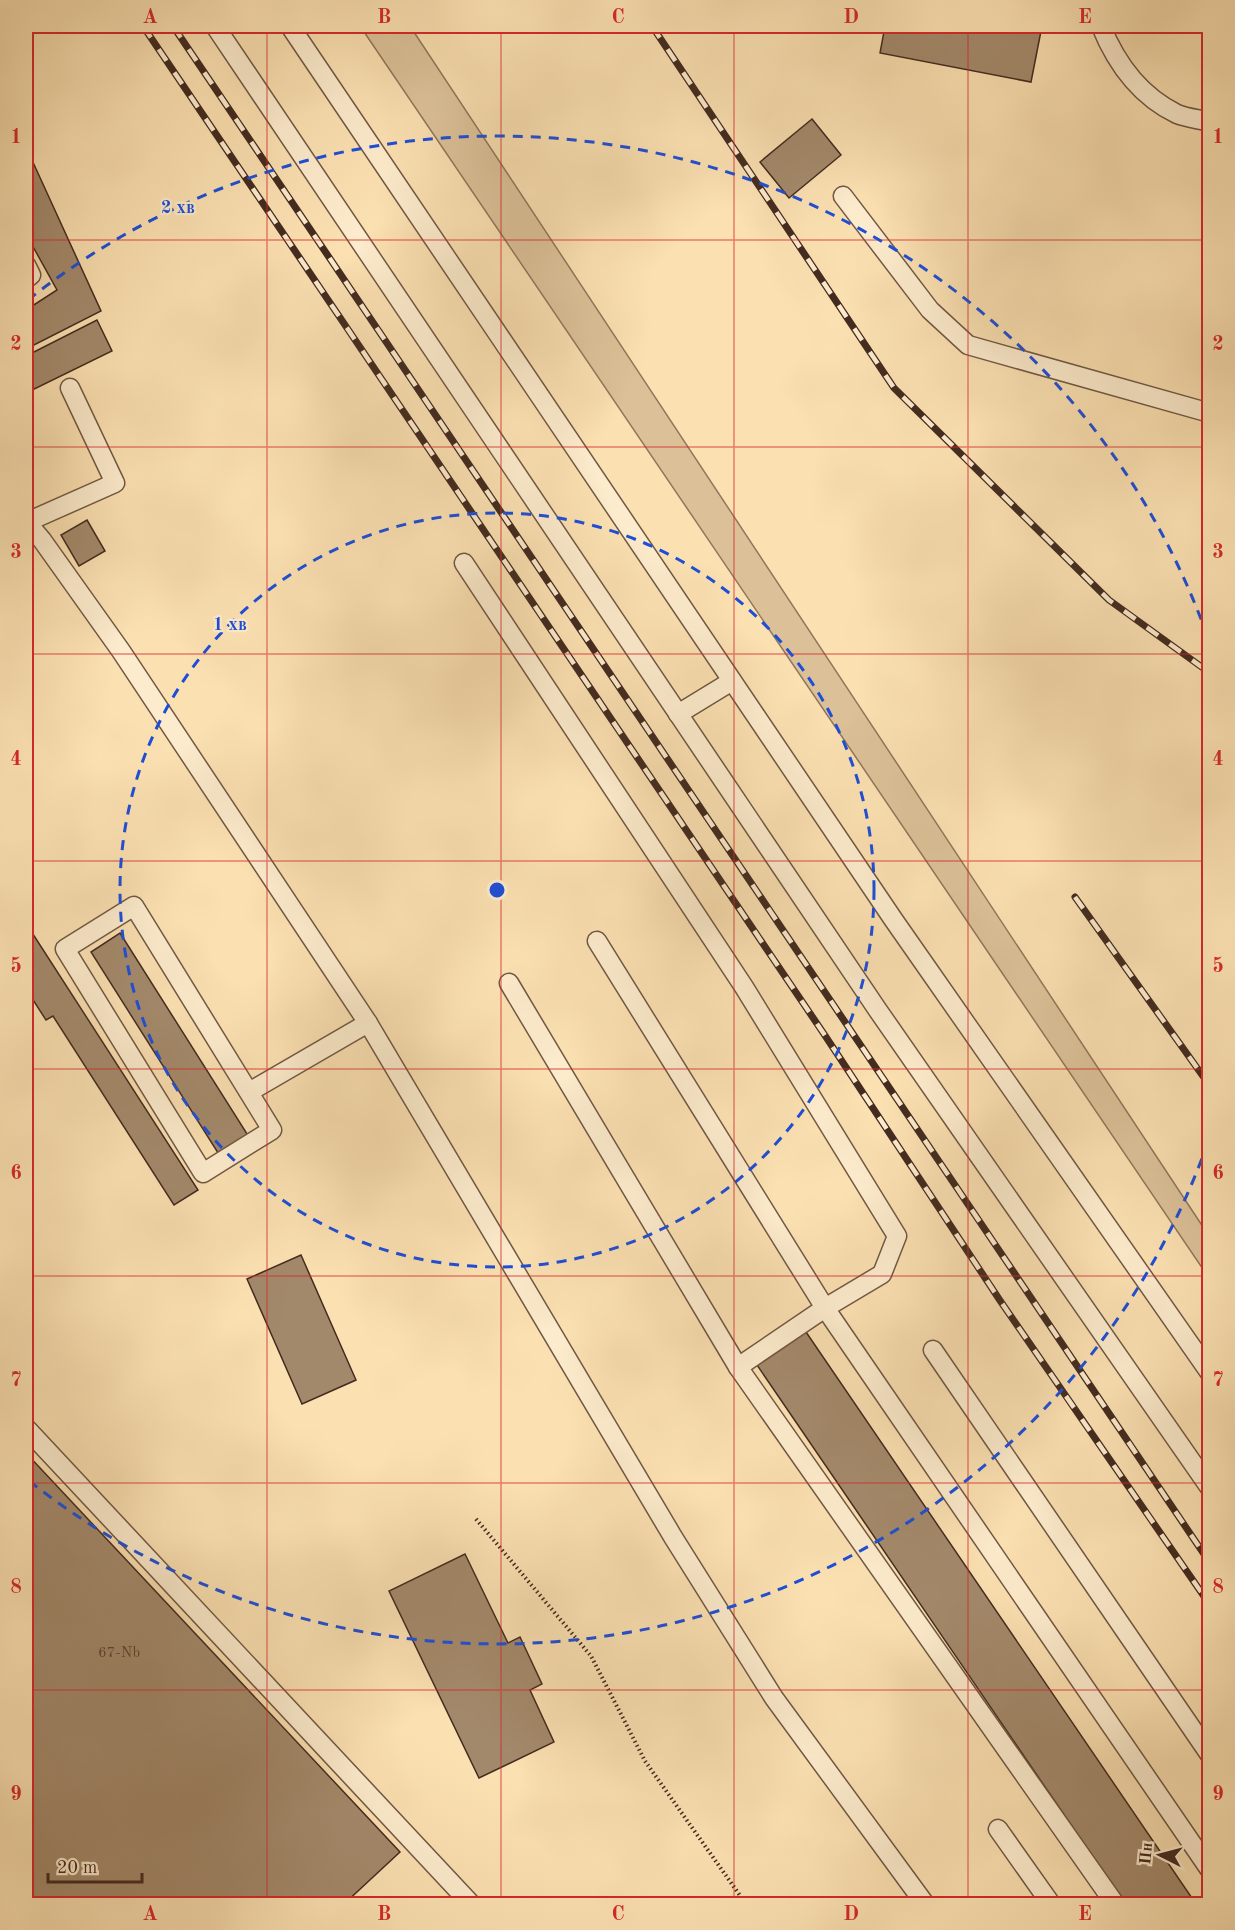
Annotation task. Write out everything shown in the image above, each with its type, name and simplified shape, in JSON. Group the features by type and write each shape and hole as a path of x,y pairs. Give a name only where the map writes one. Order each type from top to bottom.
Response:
{"lane":[{"path":"215,26 877,1009 1209,1488"},
{"path":"290,26 893,919 1209,1373"},
{"path":"1101,26 1130,78 1154,99 1178,114 1209,122"},
{"path":"843,196 930,310 968,345 1209,413"},
{"path":"26,265 31,275 26,279"},
{"path":"69,388 115,483 26,521 122,651 368,1023 673,1537 774,1698 925,1905"},
{"path":"464,563 744,987 897,1236 882,1274 825,1308 738,1367"},
{"path":"678,714 732,681"},
{"path":"134,906 249,1092 272,1130 203,1173 65,949 134,906"},
{"path":"597,941 825,1308 1209,1870"},
{"path":"509,983 738,1367 1115,1905"},
{"path":"249,1092 368,1023"},
{"path":"933,1350 1209,1755"},
{"path":"26,1428 471,1905"},
{"path":"998,1828 1051,1905"}],"path":[{"path":"476,1519 591,1656 645,1761 746,1905"}],"shaded area":[{"path":"360,26 410,26 1209,1236 1209,1278"}],"building":[{"path":"885,26 1042,26 1031,82 880,53"},
{"path":"812,119 841,155 789,198 760,162"},
{"path":"26,147 101,311 26,349 26,310 57,290 26,234"},
{"path":"97,320 112,351 26,393 26,356"},
{"path":"87,520 105,551 79,566 61,535"},
{"path":"29,928 198,1190 174,1205 53,1016 46,1020 26,989 26,930"},
{"path":"120,933 249,1137 220,1156 91,952"},
{"path":"301,1255 356,1380 302,1404 247,1279"},
{"path":"806,1332 1196,1904 1125,1904 757,1365"},
{"path":"26,1453 400,1852 344,1904 26,1904"},
{"path":"465,1554 508,1643 520,1637 542,1684 530,1690 554,1742 479,1778 389,1591"}],"railway":[{"path":"143,26 824,1034 999,1299 1210,1605"},
{"path":"173,26 1210,1563"},
{"path":"652,26 894,388 1109,600 1210,673"},
{"path":"1075,897 1210,1086"}]}
